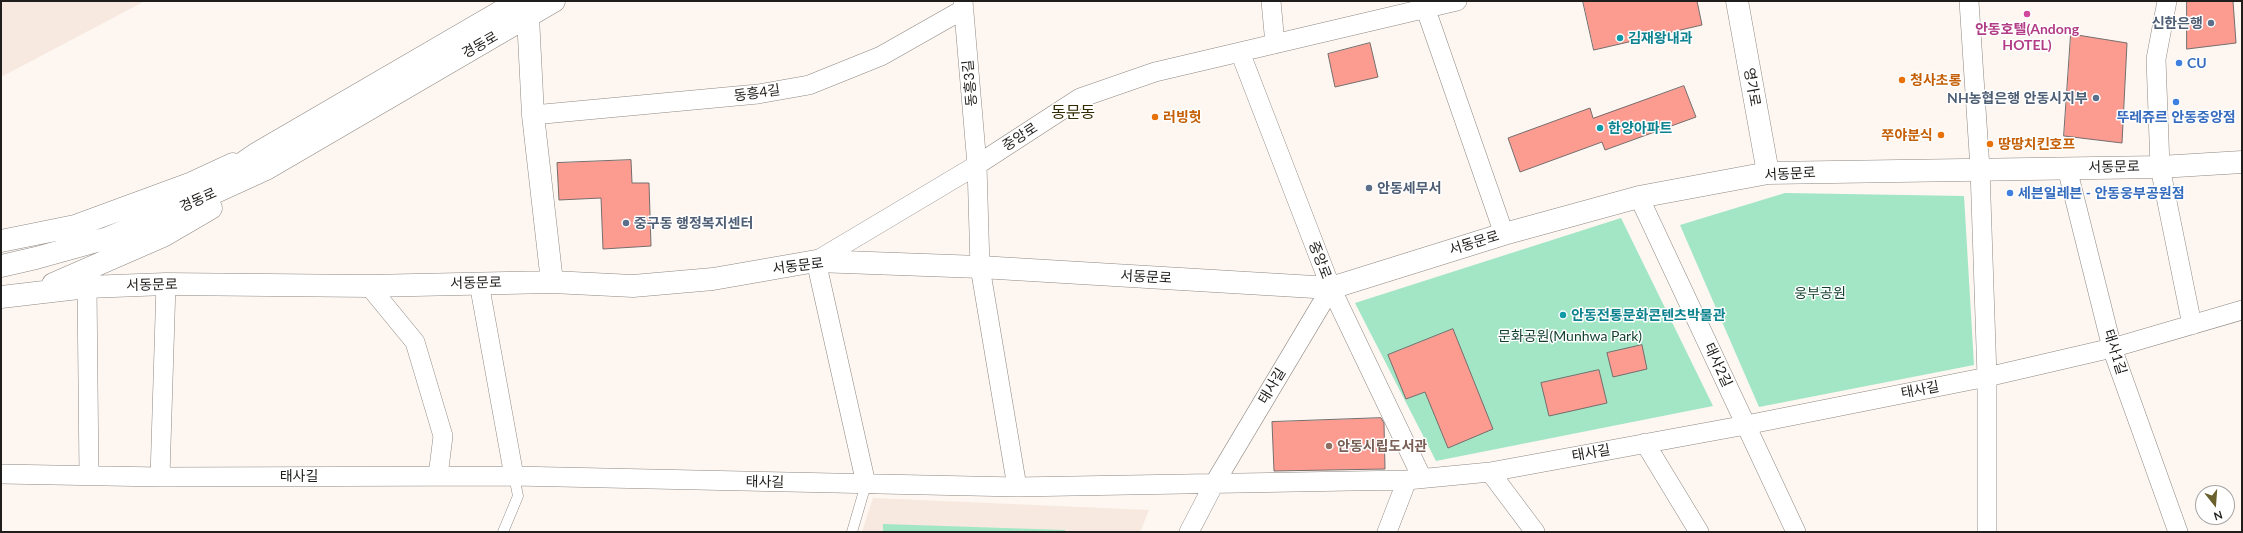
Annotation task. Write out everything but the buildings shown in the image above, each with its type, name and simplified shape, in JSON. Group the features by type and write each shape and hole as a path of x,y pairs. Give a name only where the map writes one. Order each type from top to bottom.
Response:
{"street":[{"name":"경동로","path":"1,266 108,238 174,211 261,162 522,7 554,1"},
{"path":"1271,1 1275,44"},
{"name":"중앙로","path":"816,261 977,165 1080,98 1155,72 1275,44 1425,4 1457,1"},
{"name":"영가로","path":"1737,1 1768,173"},
{"path":"1969,1 1980,170 1987,377 1987,532"},
{"path":"2167,1 2156,59 2160,167 2192,325"},
{"path":"1425,4 1504,234"},
{"name":"동흥4길","path":"533,115 758,94 810,85 881,56 963,5"},
{"name":"동흥3길","path":"963,5 977,165 980,267"},
{"path":"522,7 552,282"},
{"name":"중앙로","path":"1240,52 1331,288 1415,479"},
{"path":"1,241 75,226 192,183 261,162"},
{"path":"1,297 36,292 163,236 206,211 261,162"},
{"name":"서동문로","path":"36,292 87,287 166,284 369,286 552,282 633,286 713,279 816,261 980,267 1331,288 1504,234 1639,198 1768,173 2160,167 2242,162"},
{"name":"태사1길","path":"2067,168 2112,348 2178,532"},
{"name":"태사2길","path":"1639,198 1796,532"},
{"path":"816,261 866,484"},
{"path":"980,267 1017,487"},
{"path":"479,283 514,476"},
{"path":"160,477 166,284"},
{"path":"369,286 415,342 443,436 438,476"},
{"path":"87,287 89,476"},
{"name":"태사길","path":"1214,484 1331,288"},
{"name":"태사길","path":"1,474 160,477 514,476 1017,487 1415,479 1490,472 1746,425 1987,377 2112,348 2242,310"},
{"path":"1645,443 1699,532"},
{"path":"1490,472 1535,532"},
{"path":"1387,532 1415,479"},
{"path":"1189,532 1214,484"}],"lane":[{"path":"503,532 518,496 514,476"},
{"path":"852,532 866,484"}],"shaded area":[{"path":"1,1 145,1 1,77"},
{"path":"873,498 1149,510 1140,532 862,532"}],"green space":[{"name":"웅부공원","path":"1785,193 1964,196 1974,365 1759,407 1680,225"},
{"name":"문화공원(Munhwa Park)","path":"1621,218 1713,406 1436,461 1355,303"},
{"path":"883,524 1065,530 1065,532 883,532"}],"place":[{"name":"안동호텔(Andong HOTEL)","path":"2027,14"},
{"name":"신한은행","path":"2211,23"},
{"name":"김재왕내과","path":"1620,38"},
{"name":"CU","path":"2179,63"},
{"name":"청사초롱","path":"1902,80"},
{"name":"NH농협은행 안동시지부","path":"2096,98"},
{"name":"뚜레쥬르 안동중앙점","path":"2176,102"},
{"name":"러빙헛","path":"1155,117"},
{"name":"한양아파트","path":"1600,128"},
{"name":"쭈야분식","path":"1941,135"},
{"name":"땅땅치킨호프","path":"1990,144"},
{"name":"안동세무서","path":"1369,188"},
{"name":"세븐일레븐 - 안동웅부공원점","path":"2010,193"},
{"name":"중구동 행정복지센터","path":"626,223"},
{"name":"안동전통문화콘텐츠박물관","path":"1563,315"},
{"name":"안동시립도서관","path":"1329,446"}],"district":[{"name":"동문동","path":"1073,113"}]}
